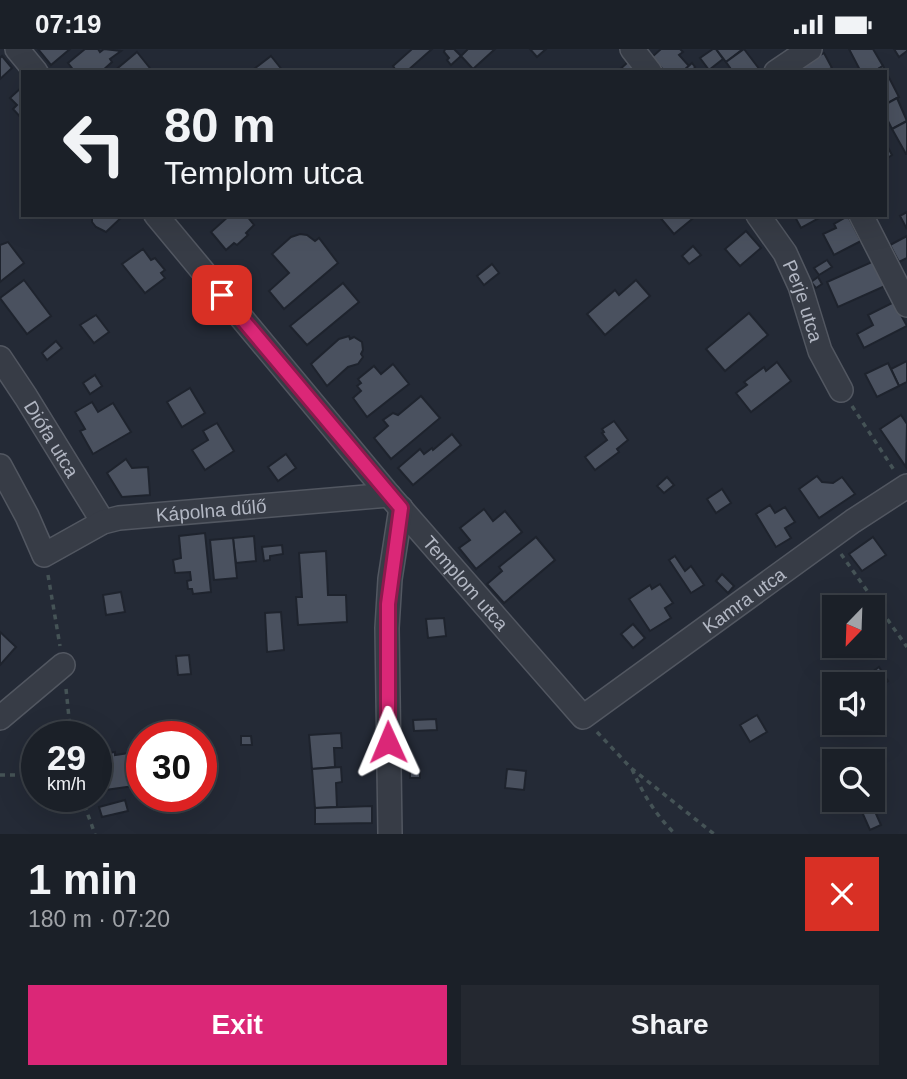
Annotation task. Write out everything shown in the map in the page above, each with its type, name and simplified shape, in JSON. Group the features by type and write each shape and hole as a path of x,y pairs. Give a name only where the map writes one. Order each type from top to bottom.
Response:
{"street":[{"path":"17,49 34,70"},
{"path":"782,70 810,49"},
{"name":"Templom utca","path":"158,217 395,502 583,717"},
{"name":"Perje utca","path":"759,217 785,253 800,286 820,351 841,390"},
{"path":"862,217 907,305"},
{"name":"Diófa utca","path":"0,358 103,522"},
{"name":"Kápolna dűlő","path":"0,466 44,555 103,522 119,518 395,502"},
{"name":"Kamra utca","path":"583,717 830,538 907,486"},
{"path":"390,834 387,628 395,502"},
{"path":"0,718 63,665"}],"path":[{"path":"841,390 888,460"},
{"path":"830,538 907,647"},
{"path":"583,717 631,768 714,834"},
{"path":"631,768 646,800 658,818 675,834"},
{"path":"0,775 21,775"},
{"path":"87,812 95,834"}],"building":[{"path":"38,49 70,49 51,65"},
{"path":"85,49 98,49 100,52 104,49 121,51 110,59 112,62 103,70 73,70 68,63"},
{"path":"412,49 432,49 408,70 396,70 393,66"},
{"path":"445,49 454,49 461,56 451,65"},
{"path":"468,49 495,49 473,69 461,56"},
{"path":"530,49 546,49 537,57"},
{"path":"661,49 680,49 683,52 679,55 689,66 684,70 663,70 652,57"},
{"path":"716,49 723,59 709,70 700,58"},
{"path":"716,49 743,49 726,62"},
{"path":"744,49 760,70 732,70 726,62"},
{"path":"849,49 873,49 883,66 876,70 860,70"},
{"path":"894,49 907,49 907,51 899,57"},
{"path":"137,52 151,70 115,70"},
{"path":"824,53 832,68 802,70 799,64"},
{"path":"2,56 12,68 0,79 0,58"},
{"path":"271,56 282,70 253,70"},
{"path":"628,62 634,70 619,70"},
{"path":"692,63 695,67 693,70 684,70"},
{"path":"887,74 899,97 887,103"},
{"path":"21,88 21,118 13,109 17,105 10,98"},
{"path":"897,98 907,121 892,129 887,119 887,103"},
{"path":"907,121 907,154 906,154 892,129"},
{"path":"887,146 892,155 887,158"},
{"path":"907,212 907,229 900,216"},
{"path":"92,217 122,217 106,232 92,222"},
{"path":"228,217 248,217 254,225 237,245 234,243 226,250 211,232"},
{"path":"660,217 695,217 674,234"},
{"path":"795,217 821,217 801,228"},
{"path":"849,217 861,241 834,255 823,234 836,228 834,224"},
{"path":"746,231 761,248 740,266 725,249"},
{"path":"300,234 315,241 319,238 338,263 284,309 269,291 289,273 272,254 291,237"},
{"path":"907,236 907,258 899,262 890,245"},
{"path":"8,242 24,263 0,282 0,245"},
{"path":"693,246 701,255 689,264 682,256"},
{"path":"143,249 151,260 155,258 165,270 161,273 165,278 145,293 122,264"},
{"path":"827,260 832,267 819,275 814,268"},
{"path":"874,261 885,286 838,307 827,282"},
{"path":"492,264 499,273 484,285 477,276"},
{"path":"818,277 822,284 816,288 811,282"},
{"path":"24,280 51,316 27,334 0,298"},
{"path":"636,280 650,296 605,335 587,314 615,290 619,295"},
{"path":"343,283 359,302 307,345 290,326"},
{"path":"894,302 907,326 864,348 857,334 873,325 868,315"},
{"path":"749,313 768,335 725,371 706,349"},
{"path":"96,315 109,332 94,343 80,325"},
{"path":"349,336 350,339 354,337 362,342 363,357 358,364 348,367 327,386 311,364 339,339"},
{"path":"56,341 62,348 47,360 42,353"},
{"path":"907,361 907,382 899,386 891,369"},
{"path":"777,362 791,381 751,412 736,393 747,385 744,382 764,367 766,371"},
{"path":"888,363 899,386 877,397 865,374"},
{"path":"393,364 409,384 367,417 353,398 361,391 357,386 361,383 358,379 374,366 381,374"},
{"path":"95,375 102,386 90,394 83,383"},
{"path":"190,388 205,413 182,427 167,402"},
{"path":"421,396 440,418 391,459 374,438 388,426 383,420 393,413 398,415"},
{"path":"92,402 98,412 113,403 131,432 93,454 80,431 85,429 75,412"},
{"path":"901,415 907,424 906,467 880,429"},
{"path":"614,421 628,440 617,449 619,452 595,470 585,457 607,440 602,429"},
{"path":"217,423 234,451 205,470 192,450 208,440 203,431"},
{"path":"452,434 461,445 413,485 398,468 420,449 424,454 432,448 433,450"},
{"path":"286,454 296,468 278,481 268,467"},
{"path":"126,459 132,468 148,467 150,495 122,497 107,473"},
{"path":"817,476 822,482 833,483 842,477 855,494 819,518 799,489"},
{"path":"667,477 674,485 664,493 657,486"},
{"path":"722,489 731,503 716,513 707,499"},
{"path":"770,505 775,513 785,507 795,522 785,528 791,538 776,547 756,514"},
{"path":"484,509 493,521 505,511 522,532 476,569 459,548 470,540 460,528"},
{"path":"205,533 211,592 193,594 192,589 188,589 190,572 175,573 173,560 181,558 179,536"},
{"path":"254,536 256,561 236,563 233,538"},
{"path":"536,537 555,560 504,603 487,584 502,571 499,567"},
{"path":"873,537 886,555 862,571 849,554"},
{"path":"233,538 237,578 214,580 210,540"},
{"path":"282,545 283,554 270,556 270,560 264,561 262,547"},
{"path":"326,551 328,595 346,595 347,622 298,625 296,597 302,597 299,553"},
{"path":"675,556 685,571 691,566 704,585 691,593 669,560"},
{"path":"722,574 734,586 728,593 716,581"},
{"path":"660,584 673,603 665,608 671,618 650,631 629,599 650,585 652,589"},
{"path":"121,592 125,612 106,615 103,595"},
{"path":"281,612 284,650 267,652 265,613"},
{"path":"444,618 446,636 428,638 426,619"},
{"path":"633,624 645,638 633,648 621,634"},
{"path":"0,632 16,647 0,665"},
{"path":"189,655 191,674 178,675 176,656"},
{"path":"757,715 767,732 750,742 740,725"},
{"path":"436,719 437,730 414,731 413,720"},
{"path":"341,733 342,748 334,748 335,767 312,769 309,735"},
{"path":"241,736 251,736 252,745 241,745"},
{"path":"112,752 115,752 115,755 126,753 126,787 112,789"},
{"path":"341,767 342,782 336,783 337,807 315,808 312,769"},
{"path":"507,769 526,771 524,790 505,788"},
{"path":"410,771 420,771 420,778 410,778"},
{"path":"125,800 126,811 102,817 100,812 112,812 112,804"},
{"path":"372,806 372,823 315,824 315,808"},
{"path":"862,812 875,812 881,825 870,830"}],"route":[{"path":"222,295 401,508 388,604 388,742"}]}
